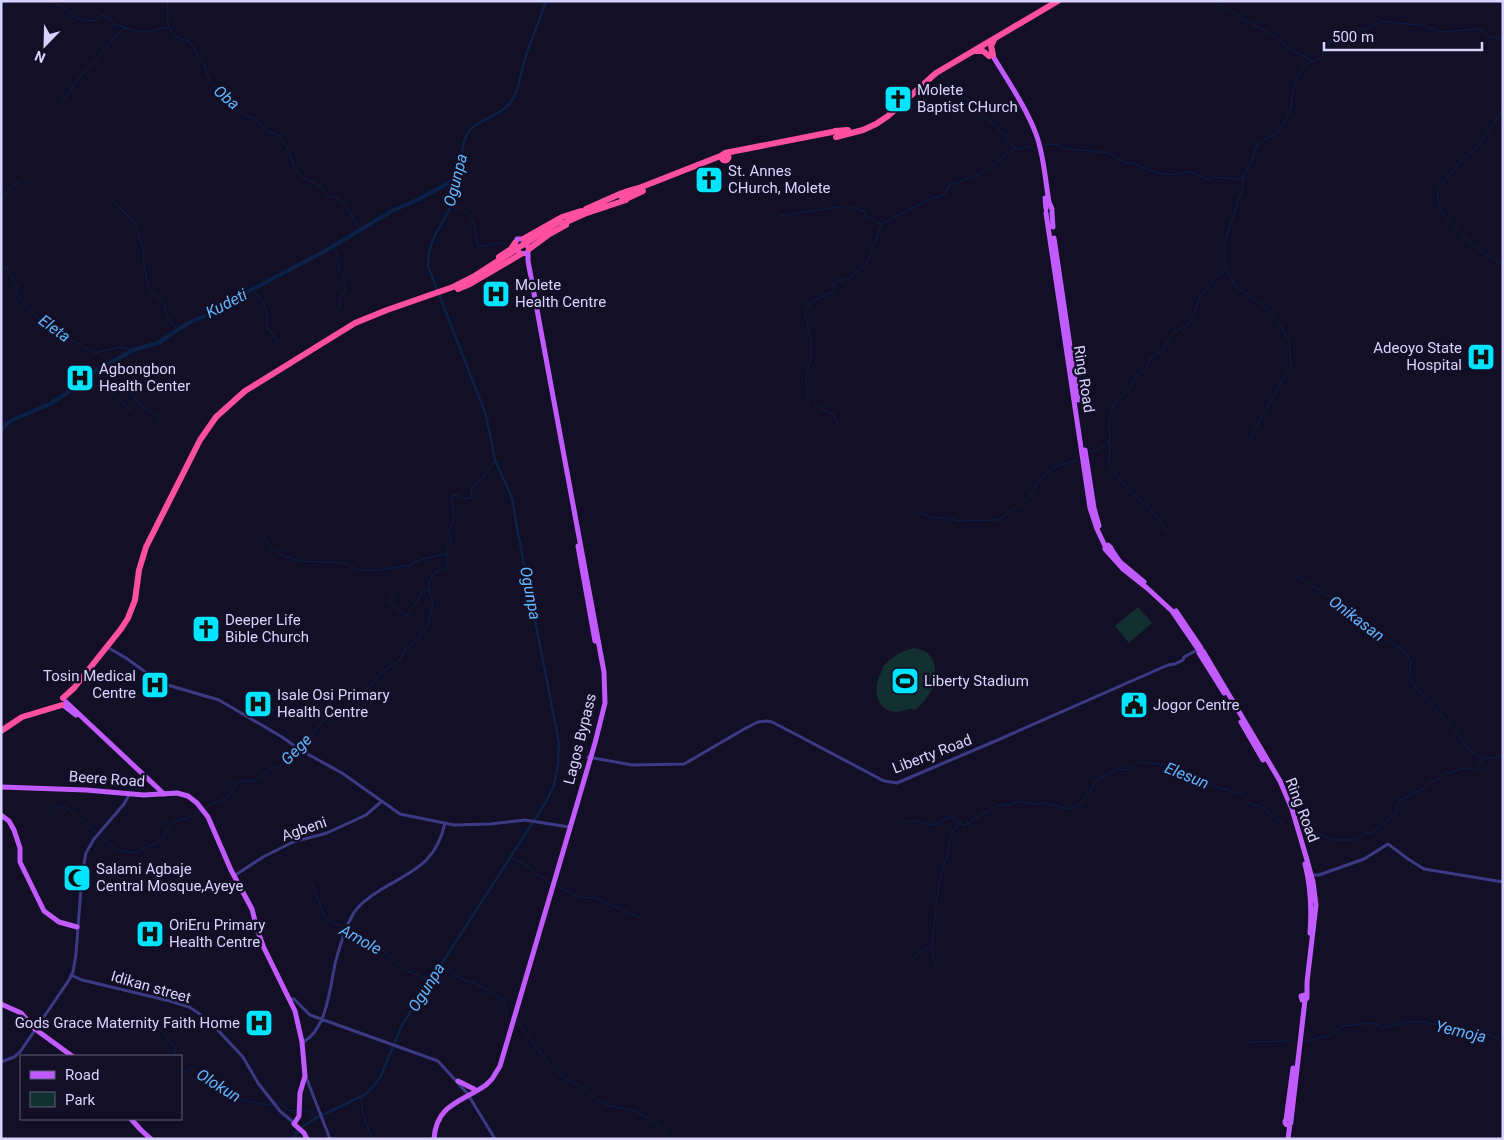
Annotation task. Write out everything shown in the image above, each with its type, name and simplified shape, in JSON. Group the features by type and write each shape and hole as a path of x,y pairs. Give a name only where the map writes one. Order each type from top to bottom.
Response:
{"highway":[{"path":"834,134 863,130 882,120 933,75 1050,1"},
{"path":"523,239 562,217 582,212 725,157 834,134 873,121 886,113 937,68 997,37 1058,1"},
{"path":"966,54 981,50 991,56 992,46 997,37"},
{"path":"454,288 474,279 561,223 582,212"},
{"path":"529,250 582,212"},
{"path":"454,288 511,249 515,243"},
{"path":"1,730 20,715 63,702 124,625 132,612 139,570 146,547 202,437 216,417 232,401 354,323 375,314 470,284 521,254"}],"main road":[{"name":"Ring Road","path":"983,44 1029,119 1036,134 1041,153 1097,522 1108,548 1184,620 1198,652 1280,782 1292,809 1312,875 1316,909 1303,998"},
{"path":"518,239 523,239 527,243 529,250 521,254 516,249 515,243 518,239"},
{"name":"Lagos Bypass","path":"433,1139 442,1112 491,1076 499,1060 604,710 606,696 605,680 528,261 529,250"},
{"name":"Lagos Bypass","path":"521,254 525,263 551,399 601,673 602,703 589,757"},
{"name":"Ring Road","path":"1198,652 1277,783 1288,810 1311,888 1312,909 1286,1139"},
{"path":"63,702 162,794"},
{"name":"Beere Road","path":"1,787 86,790 128,794 177,793 188,796 202,810 210,822 234,876"},
{"path":"1,815 9,821 14,830 20,848 20,862 44,911 59,922 77,927"},
{"name":"Lagos Bypass","path":"467,1094 489,1082 500,1066 568,827"},
{"path":"234,876 252,909 264,948 295,1011 302,1042 305,1076 300,1093 299,1128 307,1139"},
{"path":"1,1004 21,1013 35,1029 71,1055"},
{"path":"458,1081 474,1089"},
{"path":"132,1120 151,1139"}],"street":[{"path":"107,648 126,658 156,680 219,700 342,773 380,802 405,816 445,824 468,825 532,821 568,827"},
{"name":"Liberty Road","path":"589,757 632,765 684,764 746,728 758,722 766,721 790,731 884,781 896,783 1168,665 1175,664 1198,652"},
{"path":"1,1062 17,1055 71,975 75,959 84,859 94,839 121,809 128,794"},
{"name":"Agbeni","path":"234,876 263,857 293,842 327,833 366,815 380,802"},
{"path":"302,1042 309,1038 322,1018 336,960 347,928 356,910 367,899 429,859 438,845 445,824"},
{"path":"1312,875 1320,875 1364,859 1388,844 1414,864 1424,869 1503,882"},
{"path":"1313,882 1320,875"},
{"name":"Idikan street","path":"71,975 82,980 170,1001 189,1007 197,1012 213,1025 243,1057 258,1083 275,1104 299,1128"},
{"path":"290,999 294,1000 310,1015 438,1061 458,1081 494,1139"},
{"path":"305,1076 330,1139"}],"green space":[{"path":"1138,607 1152,623 1129,643 1115,626"},
{"name":"Liberty Stadium","path":"915,648 927,652 933,661 935,671 933,683 935,685 926,699 915,710 910,709 896,712 888,710 883,707 877,695 882,668 897,655"}],"waterway":[{"name":"Oba","path":"1,4 10,1"},
{"name":"Oba","path":"50,1 67,9 74,17 95,21 102,15 110,18 113,24 141,32 169,28 177,38 189,41 205,66 210,83 223,97 246,116 256,119 267,131 278,135 287,147 295,169 302,177 321,187 327,195 344,203 357,224 363,229"},
{"path":"168,1 167,16 169,27"},
{"name":"Ogunpa","path":"294,1139 297,1130 316,1118 366,1094 380,1078 402,1025 546,802 554,785 558,765 559,743 512,498 495,460 486,415 428,266 433,239 453,200 454,180 460,166 466,137 478,123 503,110 513,99 519,85 526,54 546,1"},
{"path":"1217,1 1238,16 1273,35 1291,50 1311,60"},
{"path":"1090,453 1106,445 1110,439 1109,423 1113,405 1129,389 1135,378 1148,366 1149,359 1161,352 1173,333 1188,324 1193,318 1200,296 1217,276 1226,270 1225,241 1242,189 1244,175 1251,163 1257,145 1275,135 1283,125 1292,106 1291,101 1295,84 1305,65 1322,56 1332,39 1366,29 1380,22 1426,26 1444,32 1477,29 1483,31 1489,37 1503,39"},
{"path":"60,105 82,74 118,33 126,28"},
{"path":"942,75 946,82 968,101 974,109 997,126 1006,135 1006,141 1016,149"},
{"path":"1503,110 1478,146 1459,163 1438,189 1438,204 1442,213 1463,236 1482,252 1503,265"},
{"path":"1043,144 1109,153 1121,161 1168,174 1175,175 1187,171 1208,179 1213,177 1238,179 1243,176"},
{"path":"809,402 807,401 806,373 811,359 811,342 805,312 810,303 828,293 834,292 833,283 849,278 867,263 882,224 924,202 945,194 949,185 961,182 987,170 1011,151 1032,146"},
{"name":"Kudeti","path":"1,430 10,421 50,404 94,372 133,350 158,343 188,323 214,312 223,305 325,251 392,211 454,180"},
{"path":"1,200 13,185 21,182"},
{"path":"114,202 135,223 143,247 148,286 165,306 167,316 177,330"},
{"path":"452,204 460,208 472,220 478,246 506,243"},
{"path":"780,216 843,206"},
{"path":"850,207 864,211 866,216 881,224"},
{"path":"334,245 338,268 343,275 345,283 337,310"},
{"name":"Eleta","path":"1,265 7,268 17,287 18,296 49,328 95,353 121,347 133,350"},
{"path":"1227,270 1236,287 1267,308 1289,340 1291,365 1248,442"},
{"path":"253,290 264,304 267,314 267,328 276,340 281,342"},
{"path":"119,357 127,387 138,403 157,416 160,421"},
{"path":"103,367 107,380 114,392 132,411"},
{"path":"814,404 833,414 838,423"},
{"name":"Kudeti","path":"1,424 10,421"},
{"path":"1110,441 1109,466 1130,492 1148,506 1166,530 1169,531"},
{"name":"Gege","path":"205,808 229,795 235,783 255,781 269,770 282,765 308,740 322,722 331,716 342,714 358,700 380,674 400,660 404,650 419,639 429,622 433,602 429,586 431,577 448,565 446,550 451,539 449,531 454,517 452,496 457,495 465,499 472,497 472,486 481,480 495,460"},
{"path":"920,513 933,518 959,521 998,520 1019,506 1031,495 1037,483 1054,467 1078,460"},
{"path":"264,535 270,548 285,556 301,561 344,563 359,570 378,570 412,565 413,562 443,554 446,555"},
{"name":"Onikasan","path":"1294,574 1333,599 1372,632 1404,650 1411,662 1409,676 1416,688 1459,735 1468,749 1483,759"},
{"path":"405,617 422,592 430,589"},
{"path":"396,592 388,601 405,615"},
{"name":"Elesun","path":"1307,828 1333,840 1356,840 1364,834 1373,832 1396,813 1399,801 1423,789 1430,782 1437,780 1445,773 1462,768 1473,770 1477,768 1483,759 1503,756"},
{"name":"Elesun","path":"907,822 918,821 929,825 950,817 957,819 963,825 970,823 999,805 1009,805 1017,801 1035,804 1043,803 1070,809 1083,802 1100,777 1116,769 1127,770 1140,762 1171,765 1208,784 1241,794 1250,803 1263,808 1283,824"},
{"name":"Gege","path":"51,812 61,806 69,809 96,833"},
{"name":"Gege","path":"99,836 117,850 135,853 160,841 172,823 194,816 202,811"},
{"path":"946,860 952,832 960,822"},
{"path":"511,857 529,867 550,883"},
{"path":"936,904 940,878 945,862"},
{"name":"Amole","path":"312,884 324,915 331,922 378,946 405,970 427,979"},
{"path":"556,886 580,897 596,898 638,917 642,921"},
{"path":"935,966 932,945 936,908"},
{"path":"914,957 932,945"},
{"path":"441,964 452,973 475,983 505,1001 506,1013 508,1015"},
{"name":"Olokun","path":"134,1018 142,1027 153,1025 161,1030 175,1048 174,1055"},
{"path":"516,1021 552,1067 585,1090"},
{"name":"Yemoja","path":"1305,1042 1330,1035 1342,1026 1373,1023 1382,1028 1406,1022 1425,1022 1444,1027 1453,1032 1477,1031 1503,1042"},
{"name":"Yemoja","path":"1246,1042 1289,1041"},
{"name":"Olokun","path":"182,1072 191,1068 233,1097 269,1105 279,1102 289,1111 298,1110"},
{"path":"587,1092 604,1104 634,1111 645,1116 659,1126 671,1139"},
{"path":"360,1096 363,1115 372,1139"},
{"name":"Olokun","path":"302,1110 313,1115"}],"place":[{"name":"Molete Baptist CHurch","path":"898,99"},
{"name":"St. Annes CHurch, Molete","path":"709,180"},
{"name":"Molete Health Centre","path":"496,294"},
{"name":"Adeoyo State Hospital","path":"1481,357"},
{"name":"Agbongbon Health Center","path":"80,378"},
{"name":"Deeper Life Bible Church","path":"206,629"},
{"name":"Liberty Stadium","path":"905,681"},
{"name":"Tosin Medical Centre","path":"155,685"},
{"name":"Isale Osi Primary Health Centre","path":"258,704"},
{"name":"Jogor Centre","path":"1134,705"},
{"name":"Salami Agbaje Central Mosque,Ayeye","path":"77,878"},
{"name":"OriEru Primary Health Centre","path":"150,934"},
{"name":"Gods Grace Maternity Faith Home","path":"259,1023"}]}
